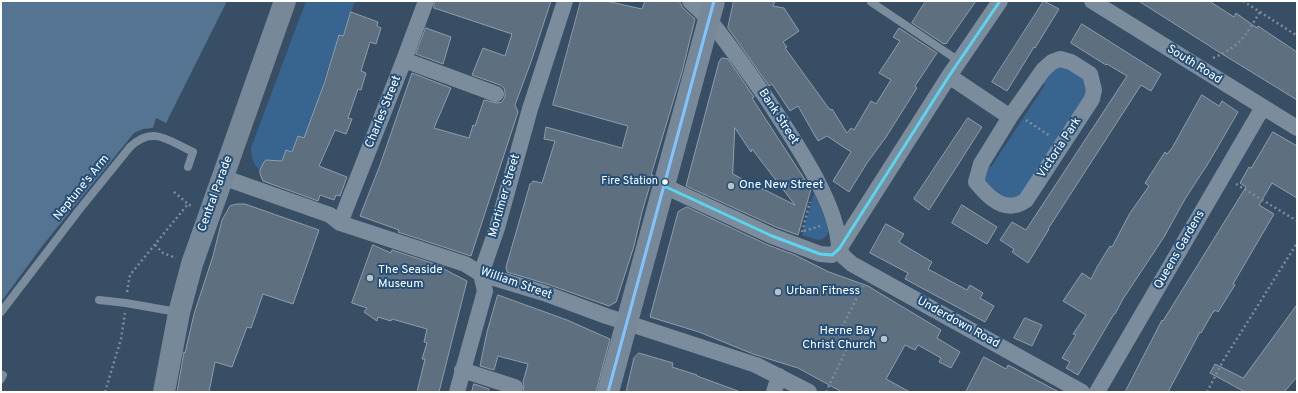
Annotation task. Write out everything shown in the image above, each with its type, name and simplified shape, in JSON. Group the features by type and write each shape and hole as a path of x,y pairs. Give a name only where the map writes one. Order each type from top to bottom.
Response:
{"street":[{"name":"Central Parade","path":"164,392 179,313 192,264 285,1"},
{"name":"Charles Street","path":"340,223 426,1"},
{"name":"Mortimer Street","path":"457,392 485,291 481,274 497,228 530,109 565,1"},
{"name":"Bank Street","path":"690,1 711,10 737,56 787,130 816,179 837,229 839,249"},
{"path":"664,186 772,236 820,254 832,255 839,249 948,76 1000,1"},
{"name":"South Road","path":"1092,1 1297,128"},
{"path":"608,392 711,10"},
{"name":"Victoria Park","path":"1060,59 1071,62 1090,74 1094,90 1092,99 1026,200 1014,206 1000,204 984,193 976,182 981,164 1012,115 1043,70 1052,62 1060,59"},
{"path":"404,60 496,94"},
{"path":"948,76 1012,115"},
{"name":"Queens Gardens","path":"1097,392 1263,107"},
{"name":"William Street","path":"222,177 330,215 340,223 465,264 481,274 537,291 606,316 756,365 809,392"},
{"name":"Underdown Road","path":"839,249 844,257 852,264 1082,392"},
{"path":"462,370 514,387"},
{"path":"774,392 779,376"}],"lane":[{"path":"871,2 959,61"},
{"name":"Neptune's Arm","path":"1,312 79,210 138,139 148,136 158,136 193,152 188,167"},
{"path":"99,300 126,303 179,313"}],"path":[{"path":"1242,1 1296,35 1297,34"},
{"path":"1195,65 1225,52 1240,43 1260,12"},
{"path":"1012,115 1063,144"},
{"path":"1223,176 1297,221"},
{"path":"798,246 816,179"},
{"path":"174,192 198,210"},
{"path":"105,392 121,339 130,275 188,204"},
{"path":"1207,392 1223,361 1297,243"},
{"path":"155,245 163,253 181,259"},
{"path":"826,392 847,348 844,341 838,338 840,329 870,274"}],"shaded area":[{"path":"1,1 227,1 166,123 156,118 153,128 143,129 134,133 43,245 1,302"},
{"path":"306,1 355,1 343,36 339,35 290,185 269,177 263,173 255,164 252,157 251,148"},
{"path":"1063,66 1086,77 1086,94 1021,196 1014,198 1000,197 992,191 984,181 986,165 991,167 1045,85 1039,82 1049,70"},
{"path":"814,193 829,230 824,238 818,240 802,235"}],"building":[{"path":"435,1 551,1 515,105 518,112 471,256 398,232 399,230 360,216 380,165 412,73 451,88 434,128 469,138 484,100 497,103 502,102 505,97 504,88 500,85 472,75 483,48 505,56 512,34 434,8"},
{"path":"581,1 606,1 642,9 645,1 679,1 683,8 695,19 682,72 651,175 653,175 634,246 616,302 609,306 547,284 507,272 506,267 530,184 533,181 542,183 555,141 544,139 546,127 622,148 628,126 553,105"},
{"path":"734,1 775,1 773,6 784,8 799,31 783,42 787,47 785,48 830,110 832,109 847,133 851,128 854,130 871,101 876,104 891,80 879,73 900,41 893,37 899,28 937,53 915,86 917,88 886,137 867,163 849,192 833,181 851,152 827,136 818,141 798,106 790,111 772,84 769,86 728,28"},
{"path":"926,1 976,1 946,44 944,44 912,23"},
{"path":"1044,1 1059,9 1007,91 992,82"},
{"path":"1139,1 1209,1 1234,17 1236,13 1257,28 1258,26 1297,52 1297,100 1219,52"},
{"path":"351,12 378,22 377,26 381,28 376,44 370,42 361,71 366,73 361,90 358,89 348,118 352,119 346,134 335,130 319,166 347,177 340,196 336,195 334,200 320,195 318,201 263,181 260,170 266,160 282,161 286,150 292,152 298,136 304,138 325,81 339,35 343,36"},
{"path":"1082,24 1161,74 1151,91 1141,85 1048,229 1028,263 1012,252 1014,249 1000,240 1012,222 1026,230 1127,76 1071,43"},
{"path":"426,28 451,37 443,64 416,54"},
{"path":"722,58 728,59 754,97 752,98 811,189 798,235 776,227 686,186 719,62","holes":["735,128 751,152 752,149 795,205 759,187 757,189 733,174"]},
{"path":"1202,95 1219,106 1222,101 1238,112 1209,162 1185,199 1164,237 1123,299 1078,375 1066,368 1070,362 1062,358 1076,335 1073,334 1086,315 1063,301 1082,273 1091,279 1110,246 1112,247 1130,213 1149,186 1145,183 1165,152 1167,154 1172,148"},
{"path":"968,118 982,127 929,210 914,199"},
{"path":"1273,132 1297,146 1297,198 1272,183 1259,205 1274,214 1233,284 1235,285 1218,312 1215,310 1213,312 1201,333 1200,332 1168,392 1125,392 1162,320 1163,321 1246,187 1240,183"},
{"path":"245,204 319,230 293,304 263,294 251,328 247,327 232,367 215,362 209,392 177,392 184,352 185,353 194,314 213,256 222,220 230,206"},
{"path":"962,205 997,227 987,244 952,223"},
{"path":"687,207 768,245 795,255 829,272 868,286 941,330 937,338 960,352 951,368 939,362 941,358 918,345 915,350 905,345 886,379 910,392 842,392 798,368 753,354 699,332 650,317 678,212"},
{"path":"886,224 904,234 899,242 932,262 928,269 967,290 970,285 983,293 980,298 994,306 985,322 905,279 908,273 870,253"},
{"path":"373,245 391,253 392,250 444,267 442,268 467,281 439,392 417,392 425,359 422,359 427,343 424,342 427,329 392,319 391,321 378,317 377,321 364,312 367,308 352,303"},
{"path":"498,295 567,320 610,339 596,392 523,392 523,382 528,364 498,356 494,370 480,366 487,332"},
{"path":"1297,305 1297,377 1284,392 1245,392 1210,373 1215,364 1243,378"},
{"path":"1025,318 1042,325 1032,346 1014,338"},
{"path":"639,353 673,363 672,367 738,391 626,392 634,358"},
{"path":"984,357 1006,369 1008,365 1059,392 966,392"},
{"path":"474,384 489,389 488,392 472,392"}],"transit line":[{"path":"608,392 714,1"},
{"path":"664,186 772,236 820,254 832,255 839,249 949,76 1000,1"}],"place":[{"name":"Fire Station","path":"665,182"},
{"name":"One New Street","path":"731,186"},
{"name":"The Seaside Museum","path":"370,278"},
{"name":"Urban Fitness","path":"778,292"},
{"name":"Herne Bay Christ Church","path":"884,339"}]}
